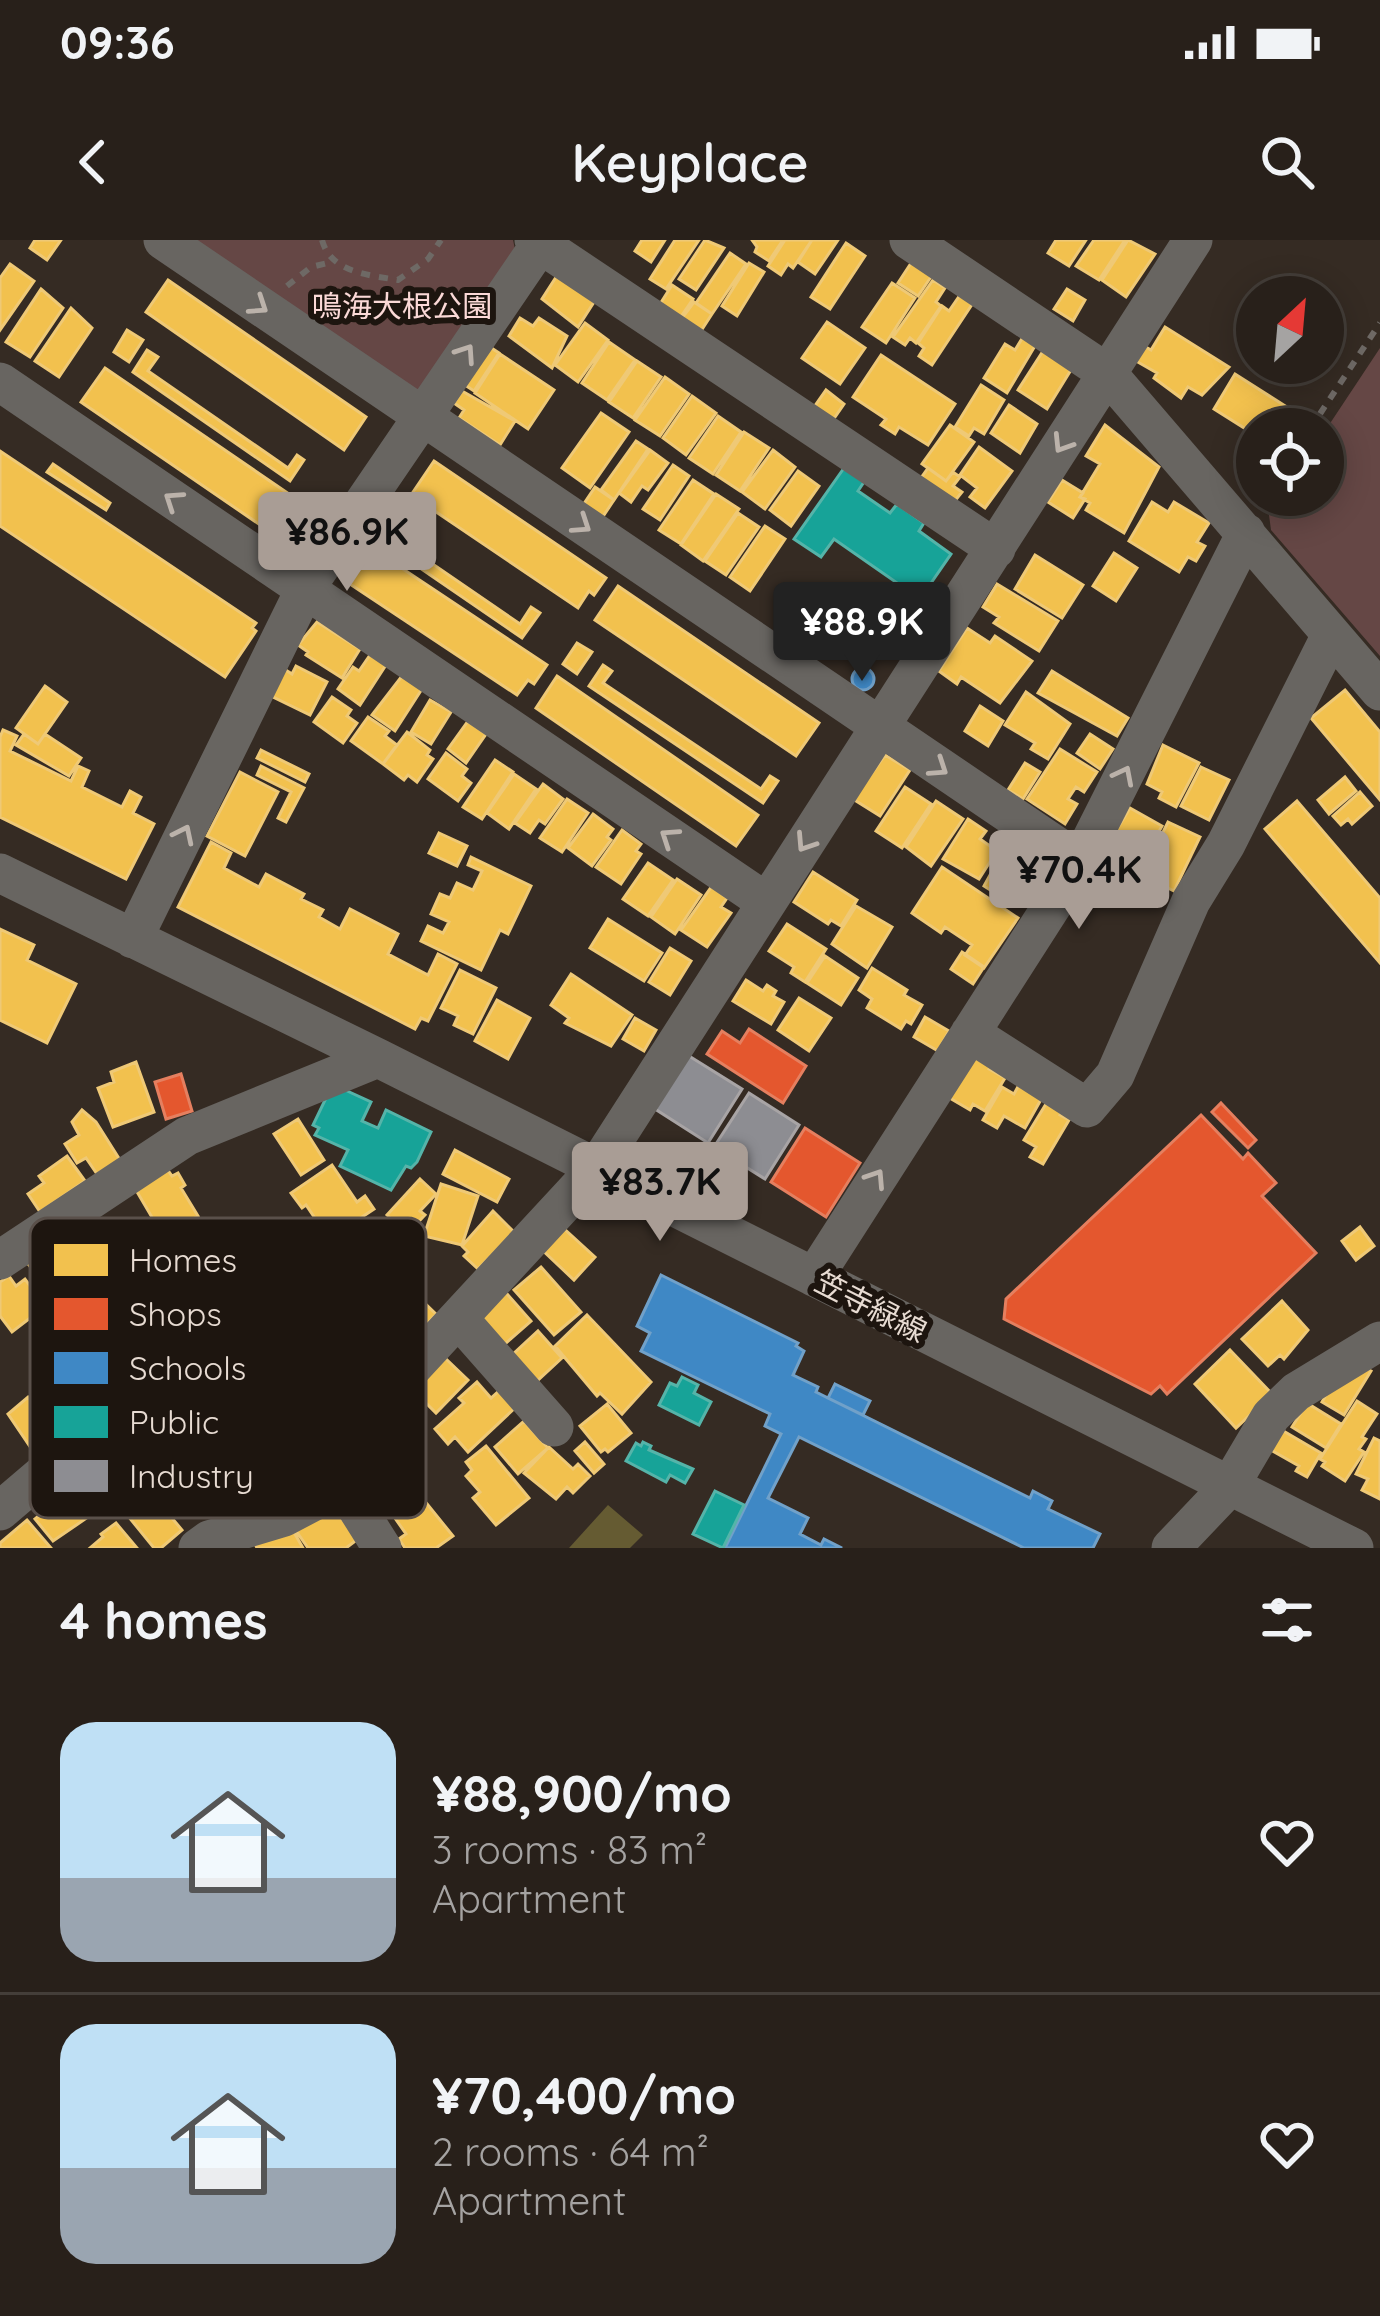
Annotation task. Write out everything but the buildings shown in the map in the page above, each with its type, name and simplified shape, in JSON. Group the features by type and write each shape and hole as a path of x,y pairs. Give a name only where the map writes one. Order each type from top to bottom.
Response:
{"street":[{"path":"163,240 1080,862"},
{"path":"909,240 1107,373 1380,691"},
{"path":"426,1354 595,1170 1193,240"},
{"path":"133,939 305,589 539,241 996,549"},
{"path":"0,382 766,902"},
{"path":"814,1277 1080,862 1246,533"},
{"path":"970,1033 1087,1108 1114,1076 1191,901 1226,844 1331,635"},
{"name":"笠寺緑線","path":"0,874 378,1058 1354,1548"},
{"path":"64,1218 187,1136 378,1058"},
{"path":"0,1261 30,1241"},
{"path":"459,1319 554,1427"},
{"path":"1172,1548 1229,1487 1271,1416 1296,1392 1380,1341"},
{"path":"0,1511 30,1485"},
{"path":"218,1544 282,1518"},
{"path":"363,1518 382,1548"}],"path":[{"path":"322,240 335,262 361,274 398,280 428,259 441,240"},
{"path":"260,307 310,267 335,262"},
{"path":"1324,408 1380,323"}],"green space":[{"name":"鳴海大根公園","path":"186,240 513,240 516,254 426,388 410,392"},
{"path":"1380,348 1380,656 1271,530 1269,516 1344,516 1344,408 1340,408"}],"shaded area":[{"path":"608,1505 643,1535 630,1548 569,1548"}]}
